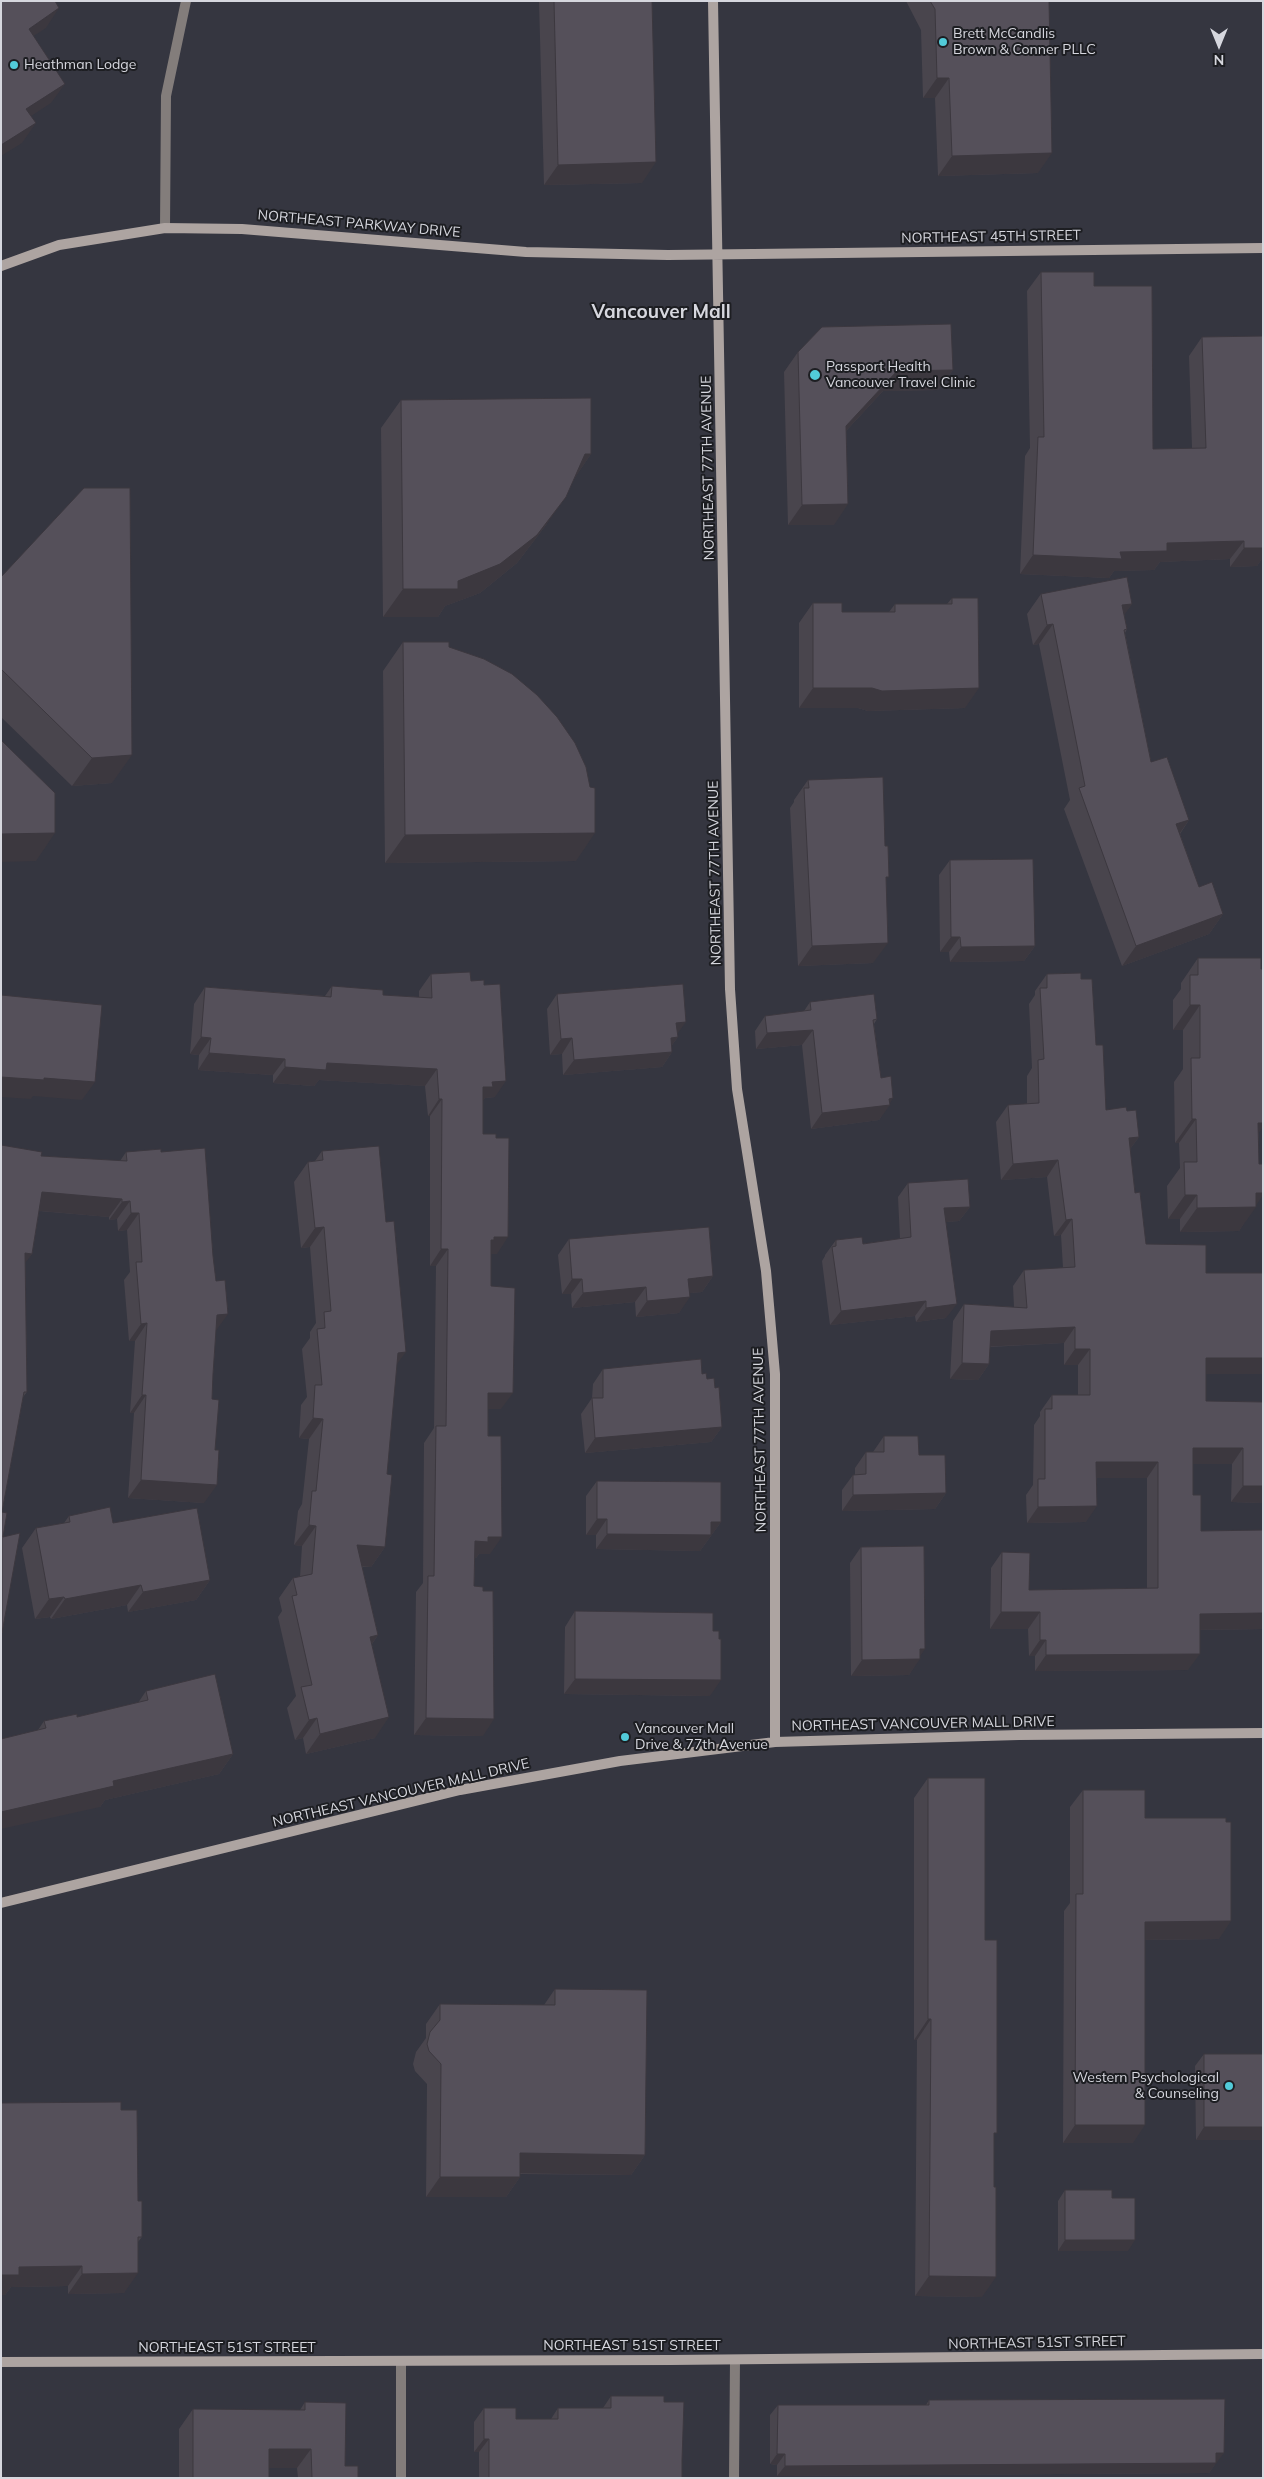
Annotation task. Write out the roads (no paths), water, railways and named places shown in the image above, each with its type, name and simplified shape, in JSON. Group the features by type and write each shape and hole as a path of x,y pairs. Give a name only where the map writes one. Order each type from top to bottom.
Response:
{"street":[{"path":"165,228 166,96 186,1"},
{"name":"NORTHEAST 77TH AVENUE","path":"712,1 719,254 730,989 737,1089 766,1271 775,1374 775,1742"},
{"name":"NORTHEAST PARKWAY DRIVE","path":"1,266 59,245 165,228 261,230 526,252 668,255 719,254"},
{"name":"NORTHEAST 45TH STREET","path":"719,254 1263,248"},
{"name":"NORTHEAST VANCOUVER MALL DRIVE","path":"1,1902 460,1790 620,1761 775,1742 1019,1735 1263,1733"},
{"name":"NORTHEAST 51ST STREET","path":"1,2362 735,2360 1263,2354"},
{"path":"734,2478 735,2360"},
{"path":"401,2361 401,2478"}],"place":[{"name":"Brett McCandlis Brown & Conner PLLC","path":"943,42"},
{"name":"Heathman Lodge","path":"14,65"},
{"name":"Passport Health Vancouver Travel Clinic","path":"815,375"},
{"name":"Vancouver Mall Drive & 77th Avenue","path":"625,1737"},
{"name":"Western Psychological & Counseling","path":"1229,2086"}],"district":[{"name":"Vancouver Mall","path":"661,312"}]}
